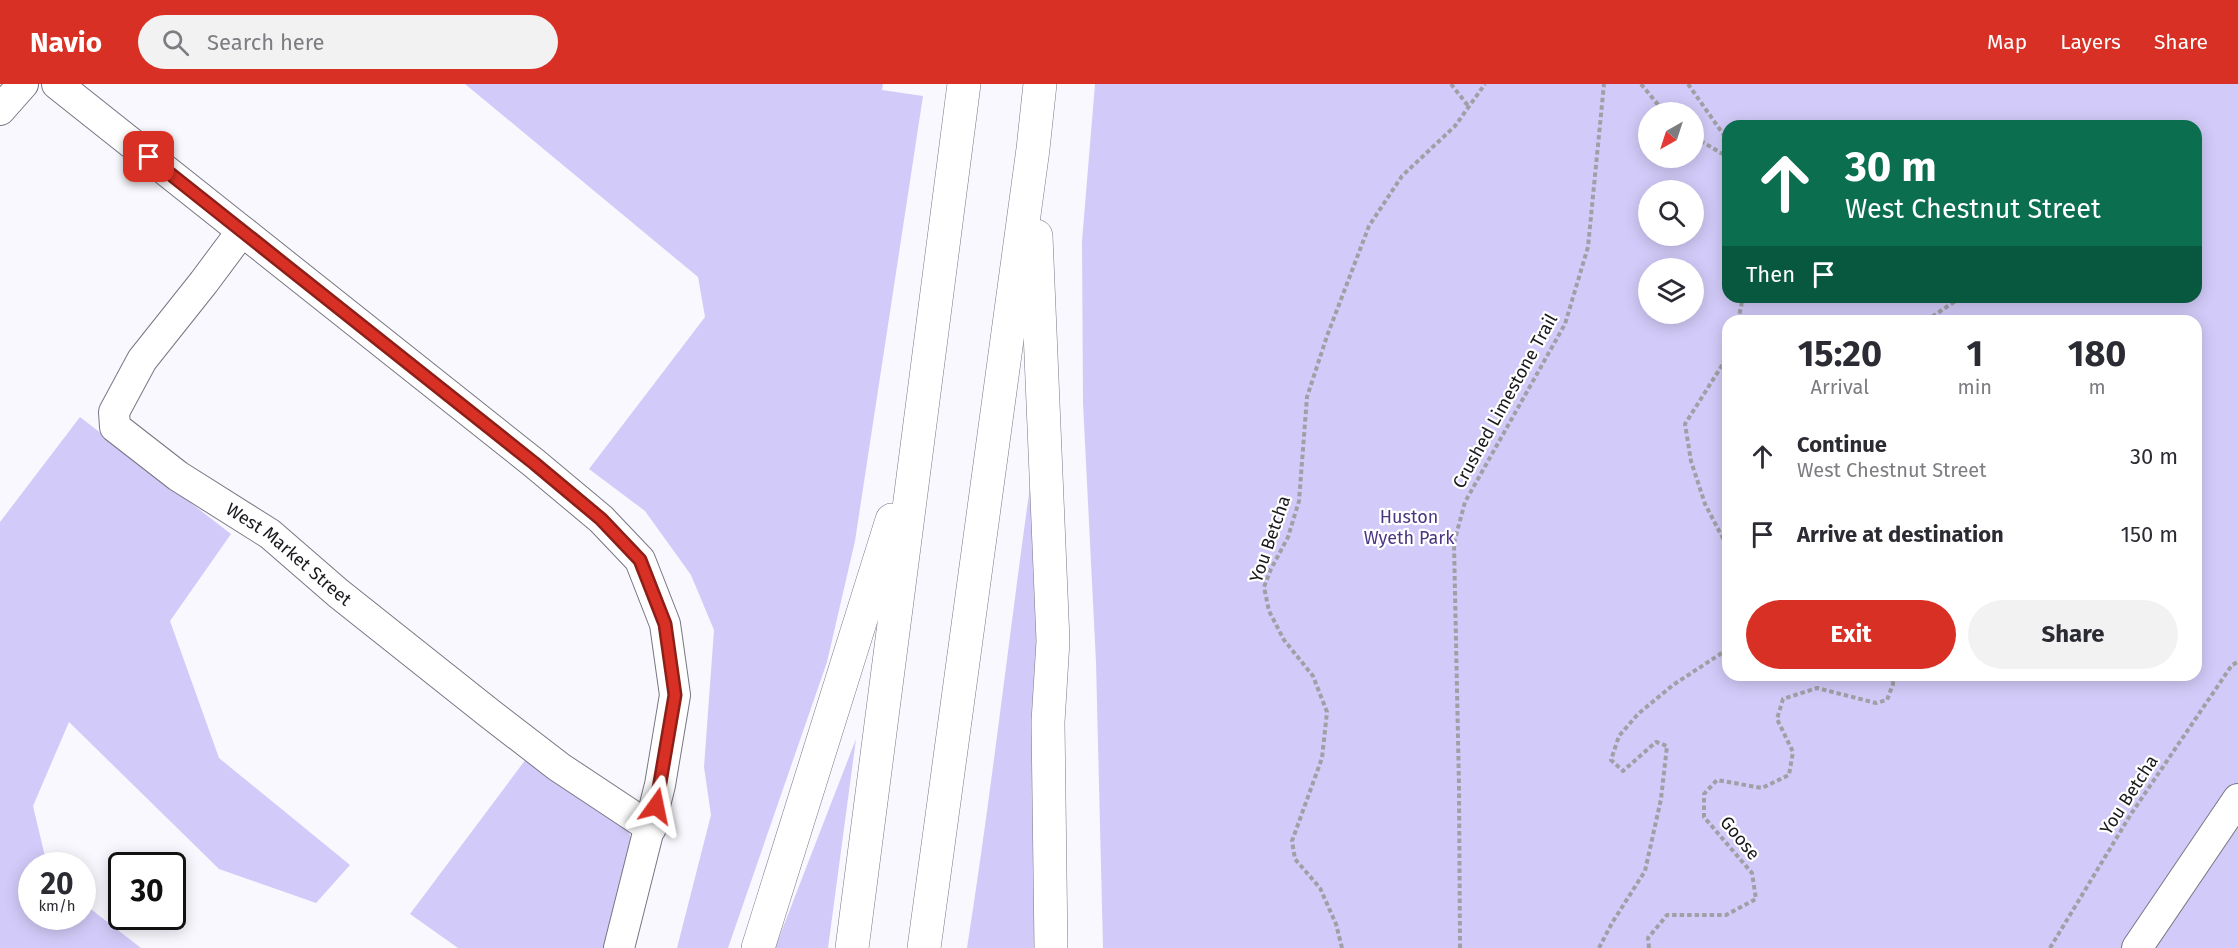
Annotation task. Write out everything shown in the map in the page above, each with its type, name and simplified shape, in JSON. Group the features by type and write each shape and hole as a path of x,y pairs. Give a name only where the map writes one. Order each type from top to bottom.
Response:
{"highway":[{"path":"852,948 964,84"},
{"path":"924,948 1040,84"},
{"path":"1033,149 1053,641 1048,722 1050,948"},
{"path":"759,948 919,435"}],"street":[{"path":"0,110 23,84"},
{"path":"57,84 601,519 640,560 665,624 675,695 651,828 619,948"},
{"name":"West Market Street","path":"242,231 142,360 114,412 115,428 178,477 270,534 338,593 489,713 559,767 651,828"},
{"path":"2137,948 2238,799"}],"path":[{"path":"1451,84 1469,107"},
{"name":"You Betcha","path":"1342,948 1336,924 1320,888 1295,859 1292,841 1322,758 1327,712 1312,676 1284,640 1269,611 1264,587 1270,569 1288,537 1299,501 1307,397 1327,336 1369,226 1402,176 1455,126 1485,84"},
{"name":"Crushed Limestone Trail","path":"1460,948 1454,543 1465,502 1565,324 1588,247 1604,84"},
{"path":"1641,84 1656,102"},
{"path":"1688,84 1722,132"},
{"path":"1704,142 1722,153"},
{"path":"1935,315 1952,303"},
{"path":"1722,365 1685,424 1691,461 1705,504 1722,537"},
{"path":"1599,948 1645,871 1661,800 1667,746 1656,742 1623,771 1611,760 1619,736 1638,714 1673,685 1722,653"},
{"name":"You Betcha","path":"2050,948 2131,814 2232,665 2238,662"},
{"name":"Goose","path":"1649,948 1648,938 1667,915 1726,915 1756,898 1752,873 1704,817 1704,794 1717,780 1762,788 1789,775 1793,752 1777,719 1783,699 1817,688 1876,704 1887,700 1893,681"}],"green space":[{"path":"465,84 883,84 882,90 923,96 855,541 827,662 728,948 677,948 711,815 704,767 714,630 691,575 645,511 589,469 705,317 698,277"},
{"name":"Huston Wyeth Park","path":"1095,84 2238,84 2238,948 1103,948 1096,662 1083,403 1082,241"},
{"path":"80,417 231,534 170,621 219,758 350,865 316,903 219,869 69,722 33,806 44,852 18,852 18,930 96,930 96,913 108,922 108,930 118,930 141,948 0,948 0,522"},
{"path":"1035,451 1058,948 967,948 985,824"},
{"path":"856,739 828,948 775,948"},
{"path":"532,751 624,820 638,855 610,948 458,948 410,914"}],"route":[{"path":"149,157 534,463 601,519 640,560 665,624 675,695 656,806"}]}
